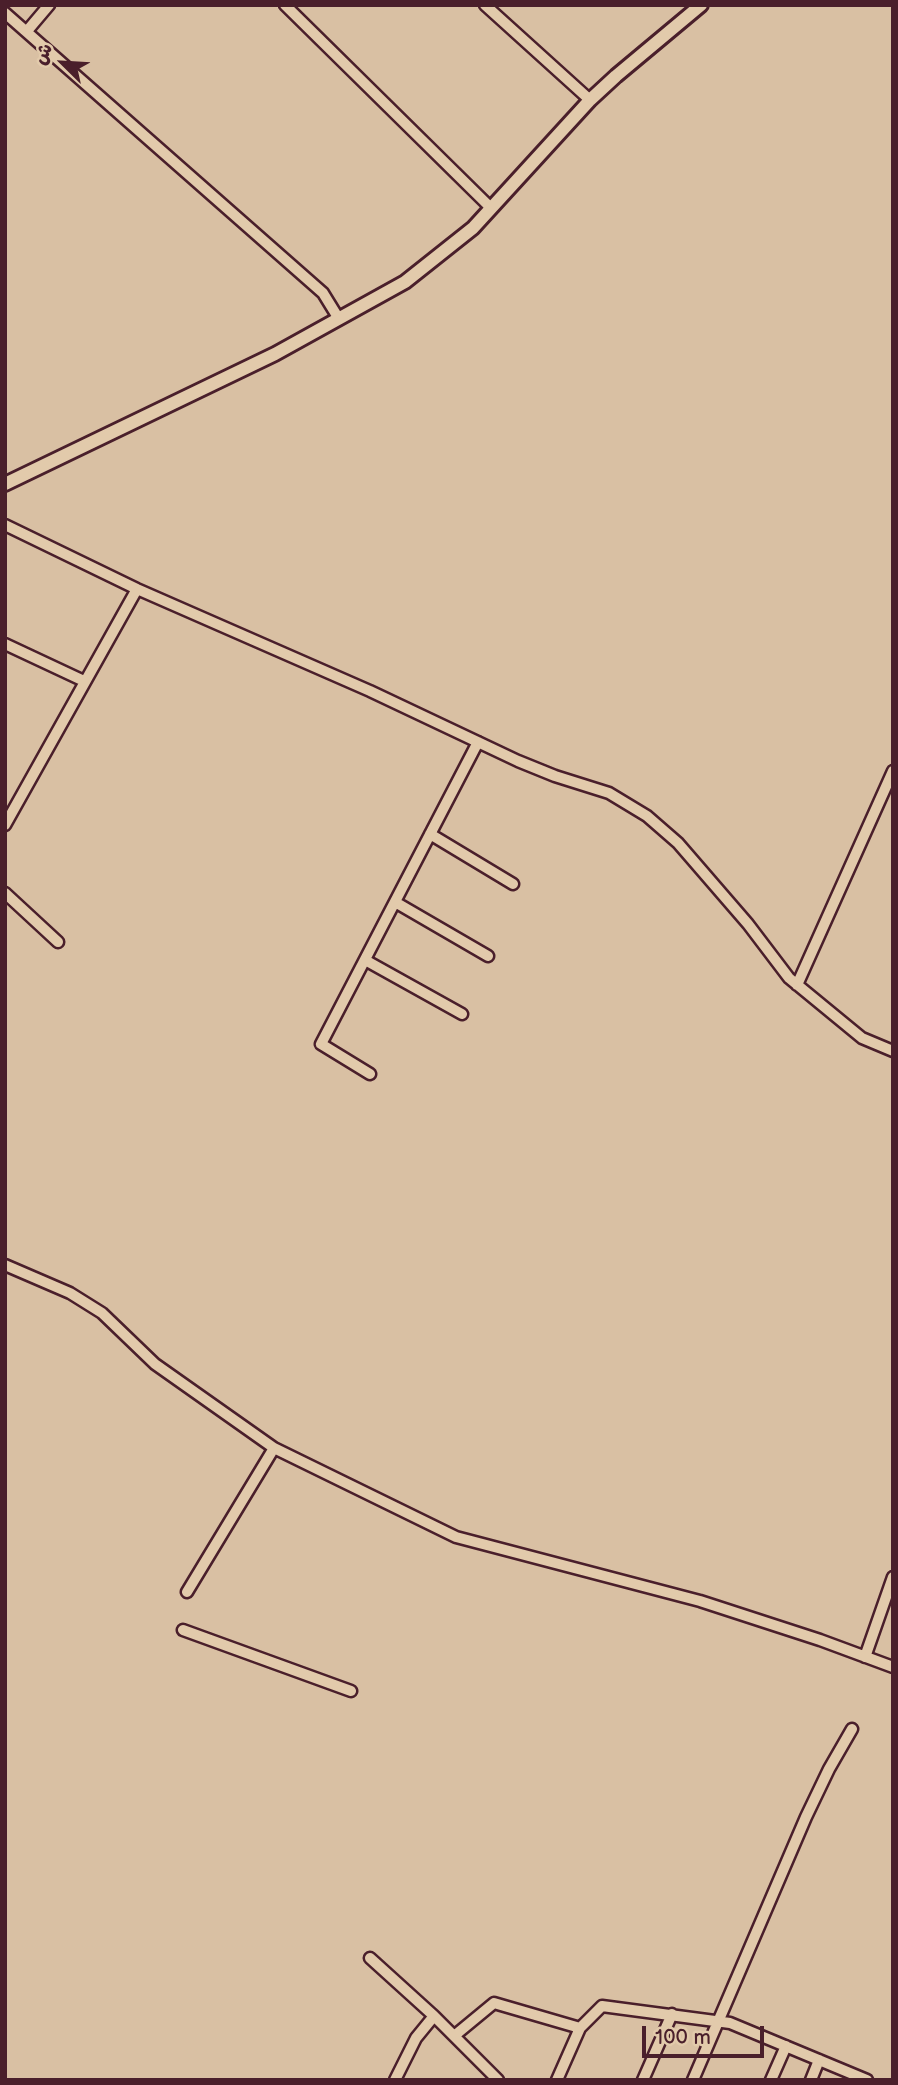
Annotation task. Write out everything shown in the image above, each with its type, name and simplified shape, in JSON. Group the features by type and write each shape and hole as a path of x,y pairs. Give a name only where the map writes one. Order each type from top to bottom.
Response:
{"main road":[{"path":"5,484 275,354 405,282 473,228 590,100 701,5"}],"street":[{"path":"27,32 49,5"},
{"path":"285,5 491,208"},
{"path":"485,5 590,100"},
{"path":"5,13 323,293 339,319"},
{"path":"5,525 137,589 370,691 478,742 555,776 609,793 647,816 678,843 748,924 789,978 862,1038 893,1051"},
{"path":"5,825 83,681 137,589"},
{"path":"5,644 83,681"},
{"path":"370,1074 321,1044 478,742"},
{"path":"797,985 888,792 893,771"},
{"path":"430,834 513,884"},
{"path":"5,893 58,942"},
{"path":"395,902 488,956"},
{"path":"365,960 462,1014"},
{"path":"5,1265 70,1293 102,1313 155,1364 274,1448 456,1536 699,1601 893,1667"},
{"path":"187,1592 274,1448"},
{"path":"865,1657 893,1577"},
{"path":"183,1630 351,1691"},
{"path":"693,2080 806,1817 852,1729"},
{"path":"370,1958 435,2016 498,2080"},
{"path":"454,2036 494,2003 580,2028"},
{"path":"557,2080 580,2028 602,2006 730,2023 867,2080"},
{"path":"643,2080 672,2014"},
{"path":"395,2080 416,2038 435,2016"},
{"path":"771,2080 786,2046"},
{"path":"811,2080 819,2060"}]}
